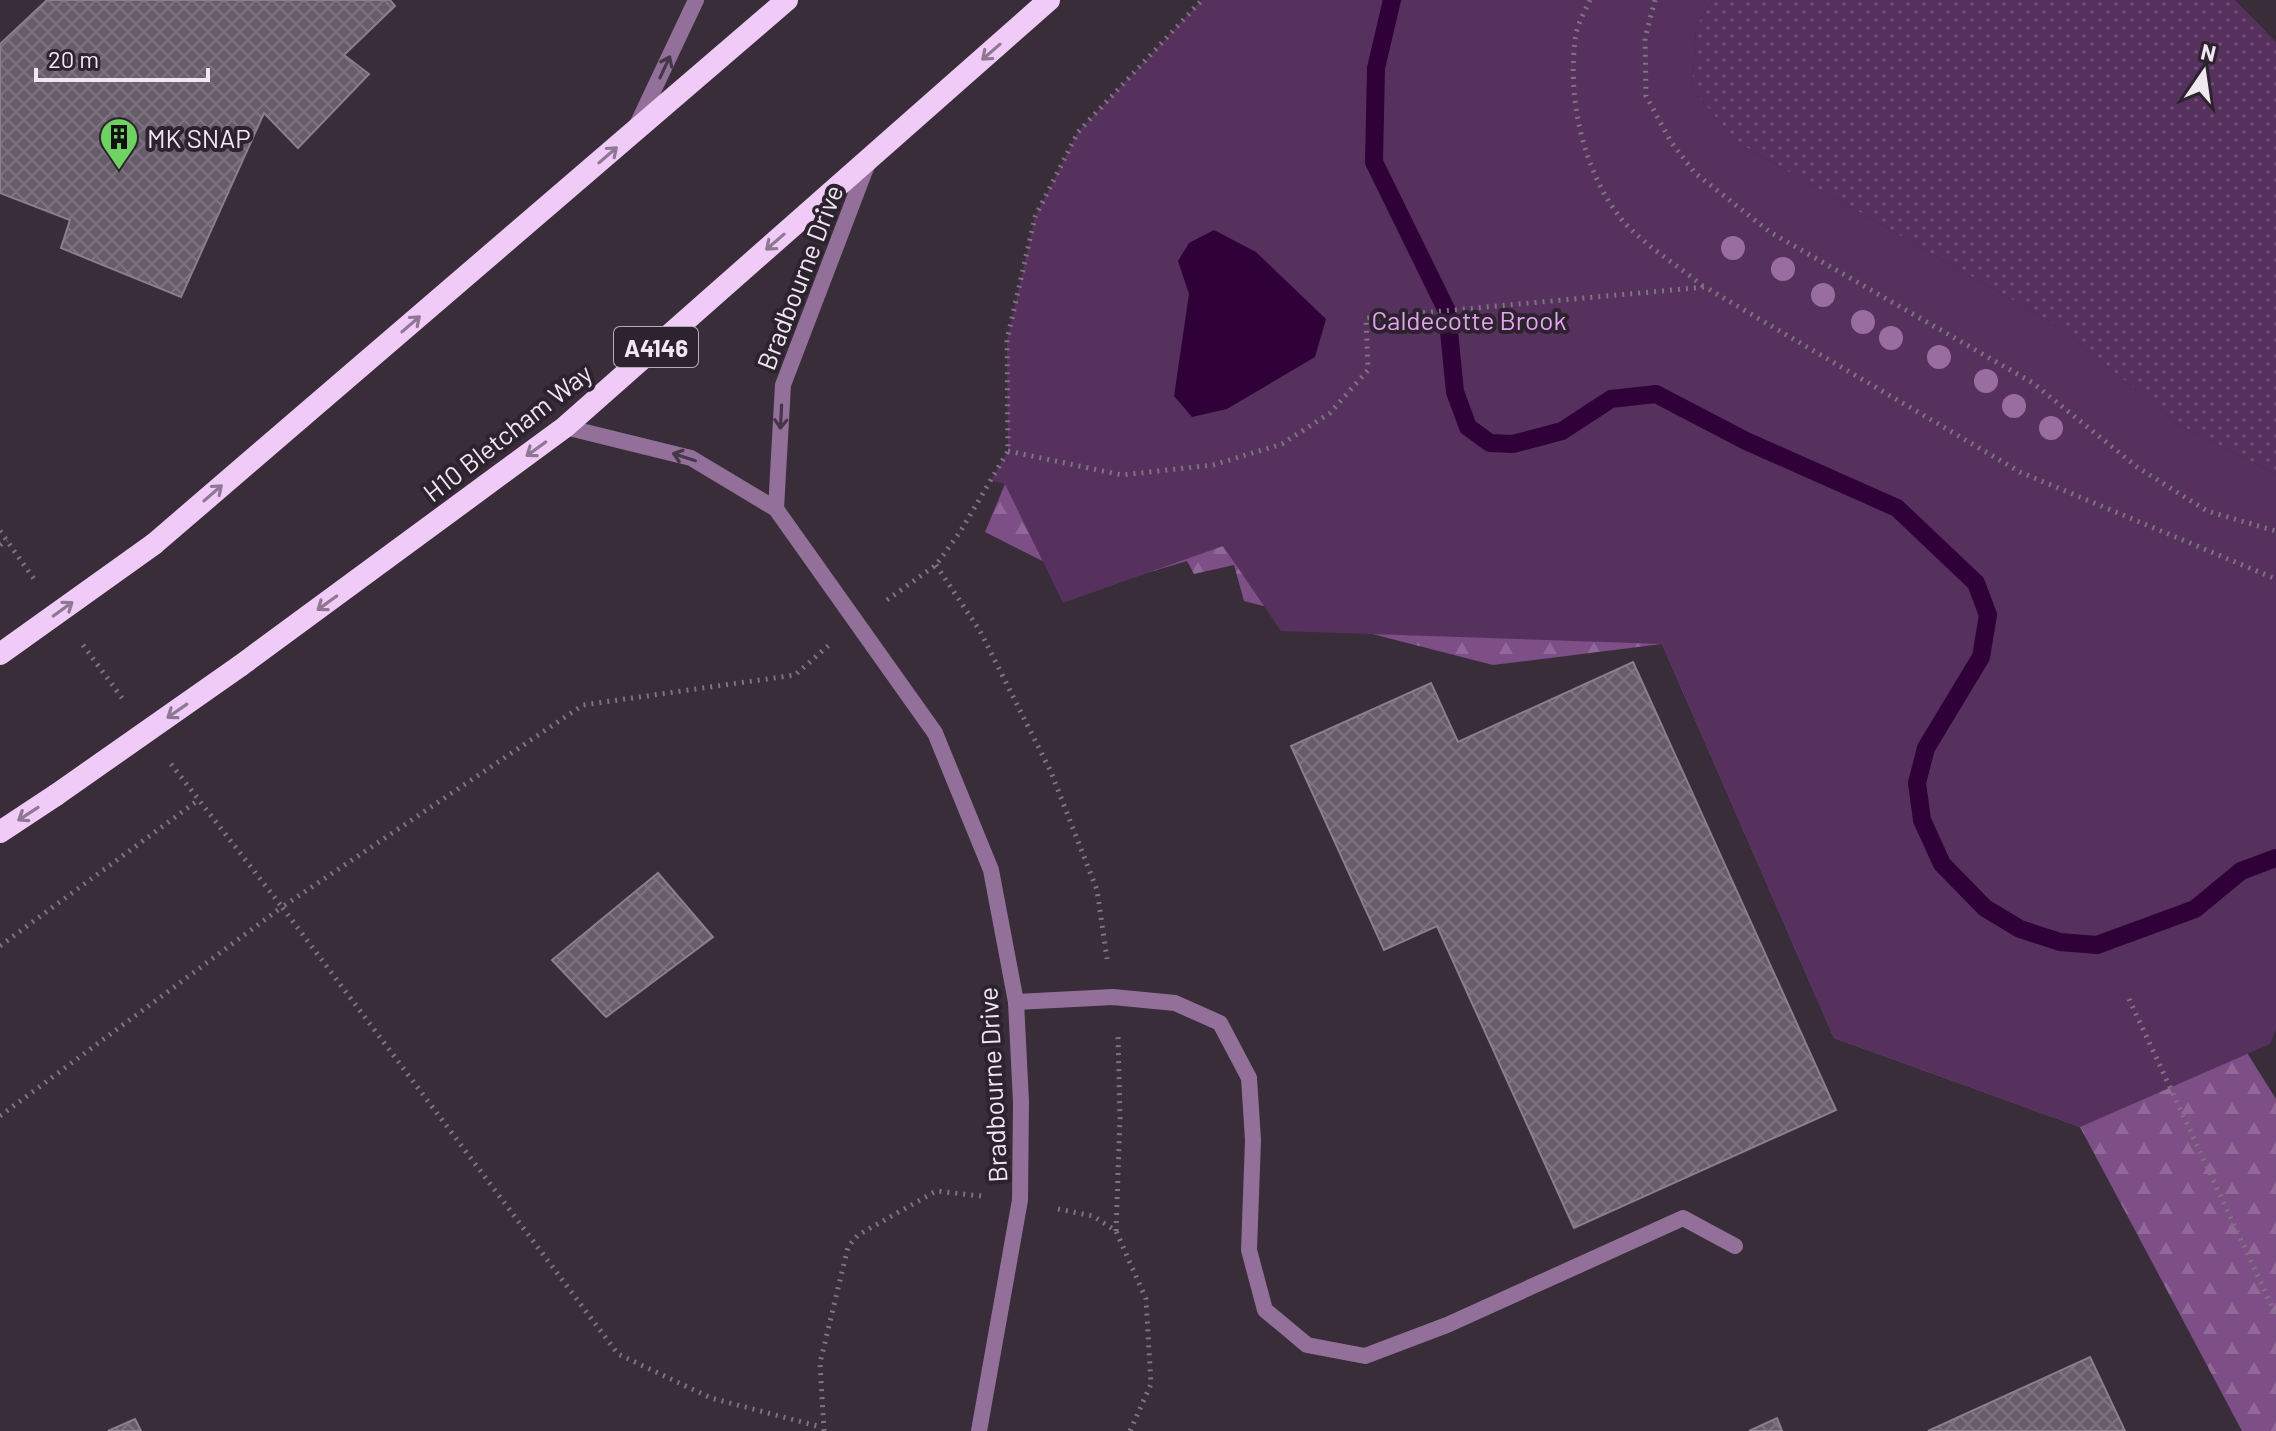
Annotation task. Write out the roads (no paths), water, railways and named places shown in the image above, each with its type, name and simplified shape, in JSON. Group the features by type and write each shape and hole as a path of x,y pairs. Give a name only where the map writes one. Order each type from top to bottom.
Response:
{"highway":[{"path":"0,654 154,544 787,0"},
{"name":"H10 Bletcham Way","path":"0,832 240,666 565,427 1049,0"}],"street":[{"path":"633,134 696,0"},
{"name":"Bradbourne Drive","path":"776,509 783,385 869,159"},
{"name":"Bradbourne Drive","path":"565,427 691,458 776,509 935,733 991,870 1016,1002 1021,1102 1020,1200 979,1431"},
{"path":"1016,1002 1113,997 1175,1003 1220,1023 1249,1078 1253,1140 1249,1250 1265,1310 1307,1345 1365,1356 1447,1325 1683,1218 1735,1246"}],"waterway":[{"path":"1392,0 1376,68 1374,162 1447,311 1455,392 1468,427 1490,443 1513,444 1562,431 1611,399 1656,394 1746,441 1897,508 1976,583 1988,615 1981,657 1926,748 1917,783 1922,820 1942,864 1985,908 2020,929 2060,942 2097,945 2195,909 2241,871 2276,858"}],"place":[{"name":"MK SNAP","path":"119,171"}],"park label":[{"name":"Caldecotte Brook","path":"1469,319"}]}
